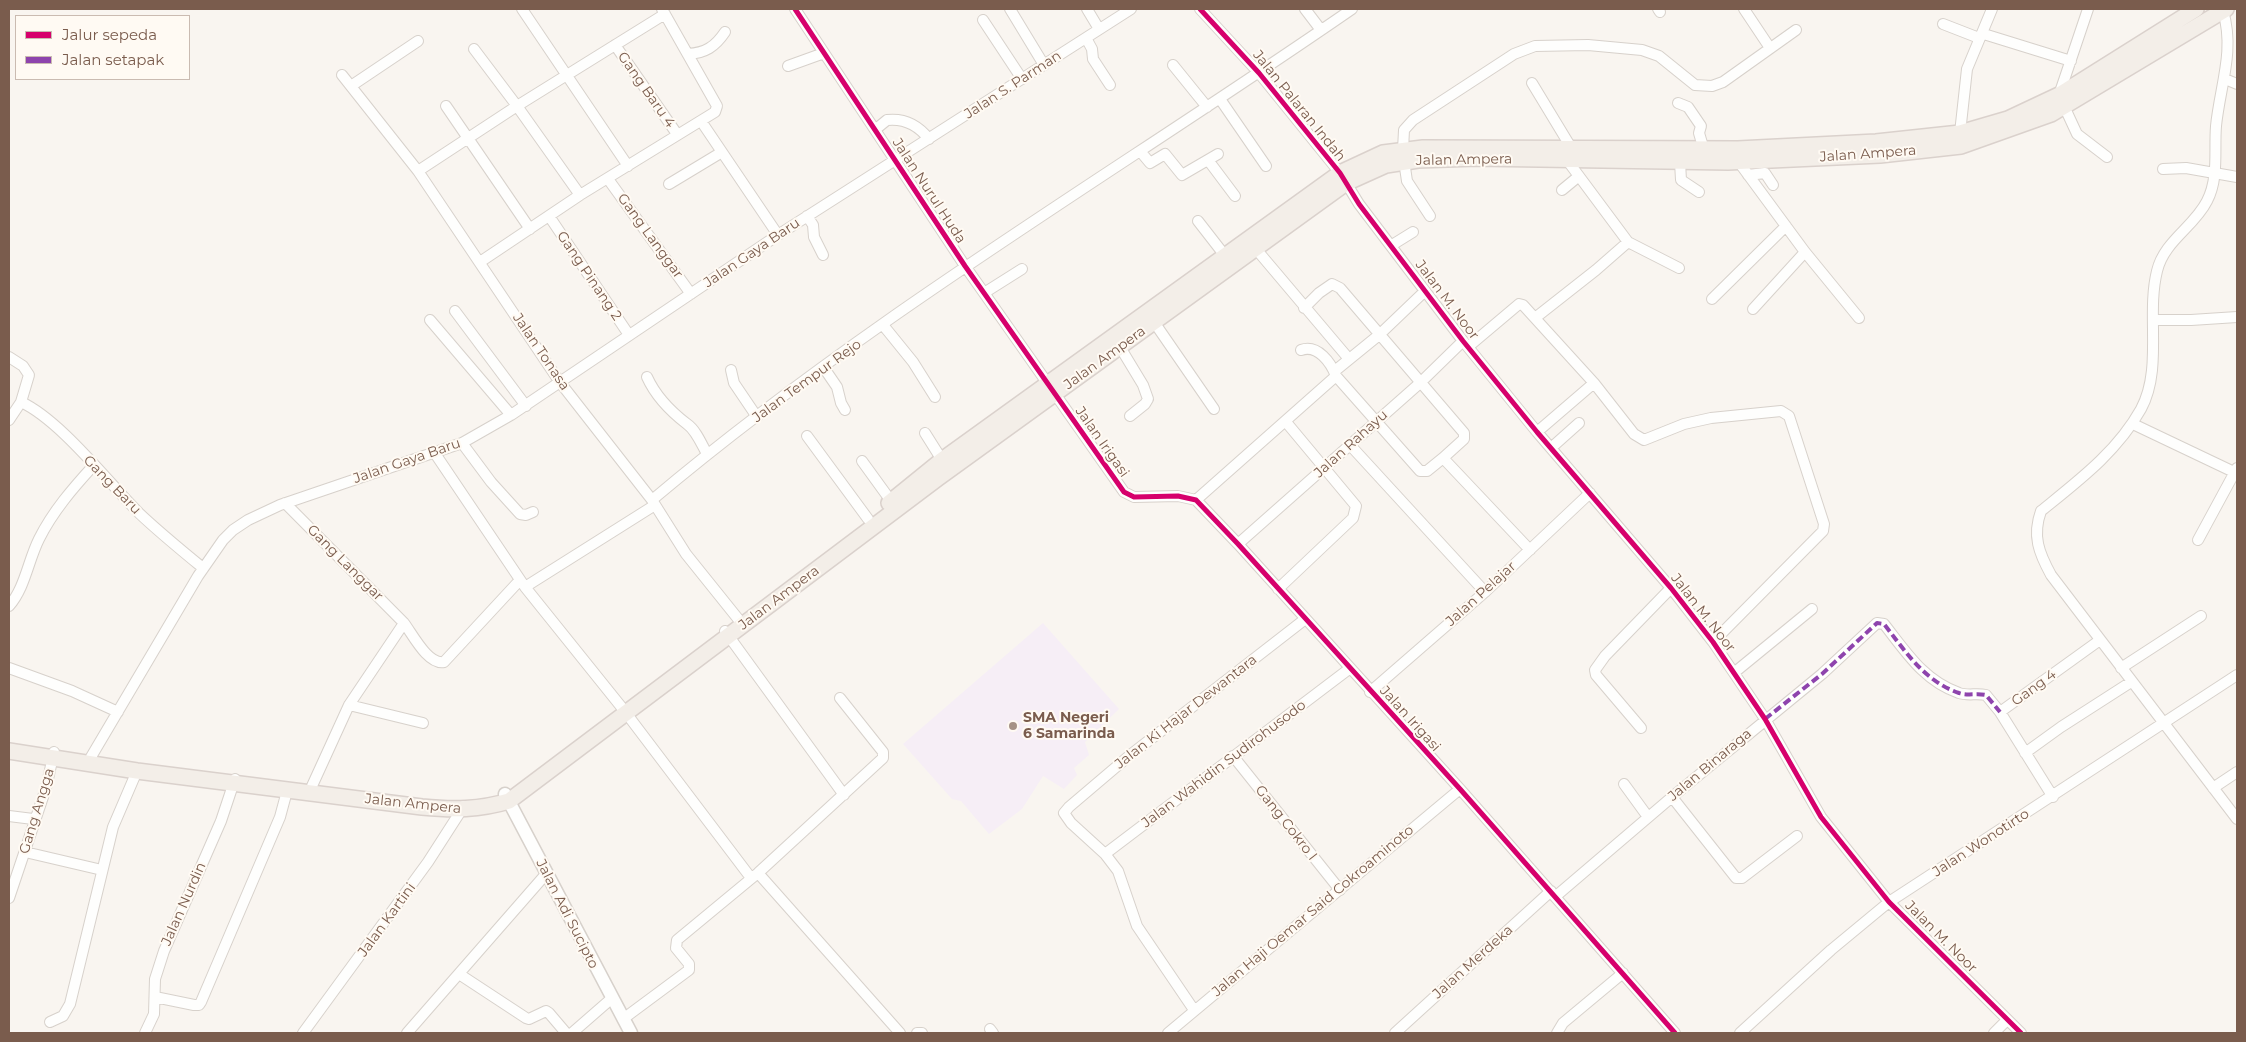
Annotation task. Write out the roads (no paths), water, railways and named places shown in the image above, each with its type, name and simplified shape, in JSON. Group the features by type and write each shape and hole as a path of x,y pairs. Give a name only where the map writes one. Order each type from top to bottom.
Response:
{"main road":[{"name":"Jalan Ampera","path":"1663,155 1680,162 1738,161 1880,155 1960,146 2043,117 2062,100 2196,9"},
{"name":"Jalan Ampera","path":"9,752 91,757 286,790 464,806 507,798 625,711 726,633 938,478 1051,389 1226,257 1383,153 1403,155 1510,147 1570,154 1663,155 1704,150 1876,142 1960,133 2062,100 2224,10"},
{"name":"Jalan Ampera","path":"741,622 942,460 1051,389 1120,347 1256,249 1343,178"},
{"name":"Jalan Ampera","path":"9,745 137,771 312,786 464,806"}],"street":[{"path":"522,9 628,166"},
{"name":"Jalan Nurul Huda","path":"795,9 876,129 890,163 1051,389"},
{"path":"1010,9 1044,65"},
{"path":"1087,9 1099,29"},
{"name":"Jalan S. Parman","path":"890,163 1131,9"},
{"name":"Jalan Palaran Indah","path":"1200,9 1259,73 1343,178"},
{"path":"1305,9 1321,30"},
{"name":"Jalan Tempur Rejo","path":"523,583 654,502 707,454 965,266 1208,107 1352,9"},
{"path":"1744,9 1770,48"},
{"path":"1960,133 1965,76 1983,36 1992,9"},
{"path":"2088,9 2071,61 2062,100 2077,134 2108,157"},
{"path":"2224,10 2233,42 2216,127 2214,173 2211,192 2201,211 2172,243 2161,259 2156,278 2149,389 2133,424 2100,462 2041,511 2036,525 2036,538 2042,558 2051,575 2237,819"},
{"path":"418,172 517,106 615,45 664,11 717,106 715,112 580,195 480,262"},
{"path":"983,20 1022,79"},
{"path":"1943,24 2071,61"},
{"path":"1430,216 1407,181 1403,155 1404,130 1413,120 1514,54 1535,46 1588,45 1642,50 1658,56 1683,78 1702,87 1723,82 1796,30"},
{"path":"688,54 703,52 712,47 725,32"},
{"path":"1086,38 1092,49 1093,58 1110,85"},
{"path":"350,86 418,41"},
{"name":"Gang Baru 4","path":"615,45 677,134"},
{"path":"474,49 580,195"},
{"path":"788,66 824,53"},
{"path":"1173,65 1208,107"},
{"name":"Jalan Tonasa","path":"342,75 418,172 560,381 654,502 686,554 741,622"},
{"path":"2225,79 2237,84"},
{"path":"1532,83 1570,154 1579,176 1628,242 1678,268"},
{"path":"1220,99 1266,166"},
{"path":"1678,103 1688,107 1701,126 1699,133 1704,150"},
{"path":"446,106 530,229"},
{"path":"876,129 887,120 900,120 919,127 928,139"},
{"path":"701,121 778,235"},
{"path":"1156,141 1164,154 1182,175 1218,154"},
{"path":"1140,151 1150,163 1164,154"},
{"path":"669,184 722,152"},
{"path":"1208,160 1235,196"},
{"path":"1738,161 1805,252 1859,318"},
{"path":"1680,162 1681,180 1699,192"},
{"name":"Jalan Gaya Baru","path":"91,757 203,568 223,540 233,530 248,520 286,503 462,442 526,406 560,381 806,216 890,163"},
{"path":"2163,169 2180,168 2237,177"},
{"path":"1748,175 1764,173 1773,185"},
{"path":"1562,190 1579,176"},
{"name":"Jalan M. Noor","path":"1343,178 1359,204 1392,245 1465,344 1537,432 1671,588 1735,672 1765,719 1821,817 1889,902 2021,1033"},
{"name":"Gang Langgar","path":"608,179 691,294"},
{"name":"Gang Pinang 2","path":"549,216 629,335"},
{"path":"806,216 813,225 814,237 823,255"},
{"path":"1198,221 1226,257"},
{"path":"1712,299 1786,226"},
{"path":"1392,245 1413,232"},
{"path":"1628,242 1535,318 1594,383 1634,434 1644,440 1684,424 1711,418 1781,411 1790,416 1824,524 1823,531 1712,642"},
{"path":"1256,249 1349,359"},
{"path":"1753,309 1805,252"},
{"path":"984,293 1022,268"},
{"path":"1301,350 1307,348 1315,349 1420,471 1427,471 1464,439 1465,434 1335,284 1323,289 1304,308"},
{"path":"1196,500 1286,422 1349,359 1425,291"},
{"name":"Jalan Rahayu","path":"1238,544 1465,344 1519,304 1523,305 1535,318"},
{"path":"455,311 526,406"},
{"path":"2153,320 2237,317"},
{"path":"430,320 510,415"},
{"path":"1154,322 1214,409"},
{"path":"883,325 913,362 935,397"},
{"path":"1120,347 1148,398 1145,404 1130,416"},
{"path":"9,357 23,366 29,375 21,402 9,420"},
{"path":"824,368 837,387 845,410"},
{"path":"731,370 734,383 757,417"},
{"path":"647,377 656,394 679,419 688,424 707,454"},
{"path":"1537,432 1594,383"},
{"name":"Jalan Irigasi","path":"1051,389 1118,485 1128,496 1140,498 1178,496 1196,500 1278,589 1347,671 1370,692 1460,789 1675,1033"},
{"name":"Gang Baru","path":"21,402 36,411 94,465 140,513 203,568"},
{"path":"1278,589 1353,518 1356,511 1356,506 1286,422"},
{"path":"1551,448 1579,423"},
{"path":"2133,424 2236,470 2198,540"},
{"path":"924,433 942,460"},
{"path":"807,436 868,519"},
{"path":"462,442 491,482 520,514 526,515 533,512"},
{"path":"1350,445 1485,592"},
{"path":"434,452 523,583 754,876 900,1033"},
{"path":"1443,458 1530,550"},
{"path":"862,461 892,501"},
{"path":"10,603 49,522 64,498 94,465"},
{"name":"Jalan Pelajar","path":"1370,692 1485,592 1590,493"},
{"name":"Gang Langgar","path":"286,503 404,623 432,659 439,663 444,662 523,583"},
{"path":"1641,728 1596,675 1595,670 1604,656 1671,588"},
{"path":"1735,672 1812,609"},
{"path":"2121,668 2201,616"},
{"name":"Jalan Ki Hajar Dewantara","path":"1106,854 1066,817 1064,813 1068,807 1304,620"},
{"path":"312,786 349,705 404,623"},
{"name":"Jalan Binaraga","path":"1553,894 1822,674 1877,623 1884,624 1917,666 1927,675 1958,692 1986,695 2000,712"},
{"path":"726,633 844,795"},
{"name":"Gang 4","path":"2054,796 2000,712 2100,640"},
{"path":"9,668 72,691 118,712"},
{"name":"Jalan Wahidin Sudirohusodo","path":"1106,854 1347,671"},
{"name":"Jalan Wonotirto","path":"1740,1033 1831,950 1889,902 2237,675"},
{"path":"2026,753 2061,727 2131,682"},
{"path":"623,1019 689,970 689,964 676,948 677,940 754,876 881,760 884,755 840,698"},
{"path":"349,705 423,723"},
{"name":"Gang Angga","path":"9,898 46,788 53,755"},
{"name":"Gang Cokro I","path":"1233,756 1340,890"},
{"path":"50,1022 67,1012 113,827 137,771"},
{"path":"2215,791 2237,772"},
{"name":"Jalan Nurdin","path":"145,1033 154,1014 155,979 164,951 221,821 235,780"},
{"path":"1624,784 1648,817"},
{"name":"Jalan Haji Oemar Said Cokroaminoto","path":"1169,1033 1194,1010 1460,789"},
{"path":"155,997 194,1005 199,1005 201,1002 280,817 286,790"},
{"path":"1672,797 1736,878 1742,878 1797,836"},
{"name":"Jalan Adi Sucipto","path":"507,798 630,1033"},
{"name":"Jalan Kartini","path":"303,1033 428,862 464,806"},
{"path":"9,816 34,820"},
{"path":"25,852 102,870"},
{"path":"1106,854 1123,881 1137,926 1194,1010"},
{"path":"408,1033 546,874"},
{"name":"Jalan Merdeka","path":"1395,1033 1553,894"},
{"path":"1557,1033 1563,1023 1622,973"},
{"path":"459,974 526,1018 529,1019 546,1011 549,1012 566,1033"},
{"path":"572,1033 612,999"},
{"path":"1994,1033 2007,1020"},
{"path":"917,1033 922,1033"}],"place":[{"name":"SMA Negeri 6 Samarinda","path":"1013,726"}]}
